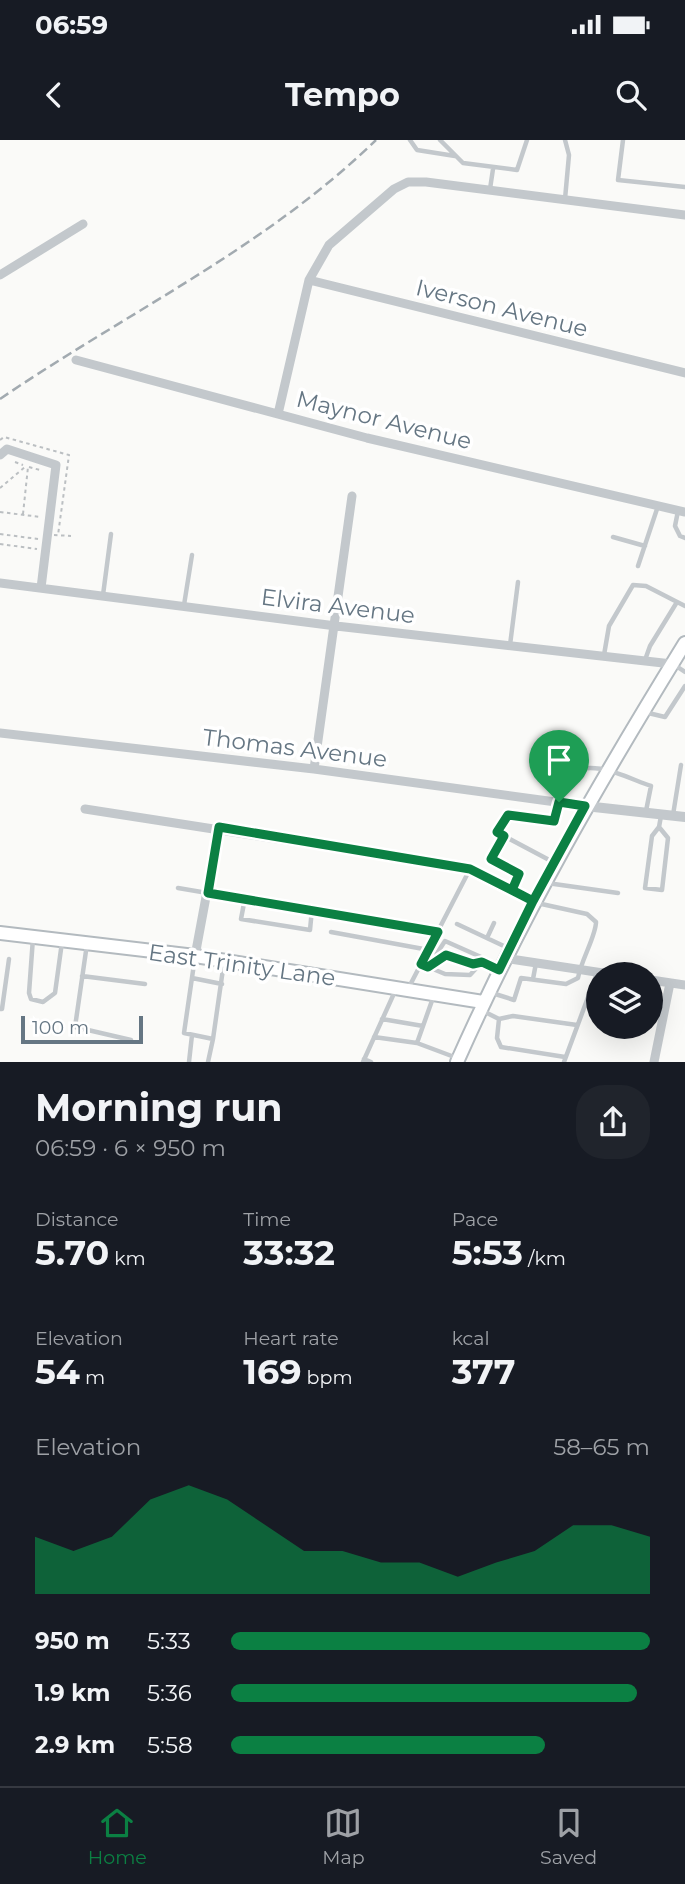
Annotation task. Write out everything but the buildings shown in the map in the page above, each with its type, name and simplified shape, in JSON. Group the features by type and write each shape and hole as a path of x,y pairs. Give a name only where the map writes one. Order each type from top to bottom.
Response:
{"main road":[{"path":"458,1060 543,882 585,806 685,643"},
{"name":"East Trinity Lane","path":"0,933 195,956 484,1001"}],"street":[{"path":"278,414 309,280 329,245 394,189 408,182 426,182 685,215"},
{"path":"0,275 83,225"},
{"name":"Iverson Avenue","path":"309,280 685,373"},
{"name":"Maynor Avenue","path":"76,360 278,414 681,511"},
{"path":"0,455 7,449 57,465 41,588"},
{"path":"314,769 352,496"},
{"name":"Elvira Avenue","path":"0,583 336,626 672,664"},
{"name":"Thomas Avenue","path":"0,733 314,769 585,806"},
{"path":"585,806 646,814 660,821 679,817"},
{"path":"85,809 219,827 470,869 533,901"},
{"path":"195,956 219,827"},
{"path":"504,959 586,970"},
{"path":"663,982 685,985"},
{"path":"663,1014 670,983"},
{"path":"654,1062 658,1039"}],"lane":[{"path":"410,140 417,150 441,157 456,156"},
{"path":"440,140 463,163 517,170 527,140"},
{"path":"565,140 569,155 565,200"},
{"path":"623,140 618,180 685,187"},
{"path":"490,190 493,169"},
{"path":"638,566 658,505"},
{"path":"681,511 675,526 680,536 685,538"},
{"path":"103,596 111,534"},
{"path":"613,537 645,546"},
{"path":"184,606 192,555"},
{"path":"510,646 518,582"},
{"path":"604,656 609,626 633,585 640,584 685,606"},
{"path":"645,660 650,646 677,601"},
{"path":"672,664 685,672"},
{"path":"643,712 665,717 685,686"},
{"path":"679,817 681,765"},
{"path":"554,862 497,832 508,815 554,821 568,775 575,769 591,767 652,786 646,814"},
{"path":"660,821 668,838 662,890 645,888 652,836 660,821"},
{"path":"504,836 491,859 519,874 512,890"},
{"path":"372,1062 363,1060 382,1019 421,964 470,869"},
{"path":"543,882 618,893"},
{"path":"178,888 438,932"},
{"path":"245,898 241,919 310,930 312,909"},
{"path":"484,1001 514,1000 521,978 566,984 578,978 583,954 596,929 593,917 533,901"},
{"path":"487,938 494,923"},
{"path":"457,924 487,938 504,959"},
{"path":"331,932 429,950"},
{"path":"33,937 29,993 31,999 43,1002 55,993 62,941"},
{"path":"428,967 444,941 481,957 482,962"},
{"path":"87,943 75,1027 131,1040"},
{"path":"428,967 446,955 473,964 504,959"},
{"path":"195,956 184,1033 213,1040"},
{"path":"0,1009 9,959"},
{"path":"208,1062 224,961"},
{"path":"421,964 445,974 470,975 482,962"},
{"path":"533,979 536,962"},
{"path":"82,976 145,984"},
{"path":"192,978 222,984"},
{"path":"417,1043 434,995"},
{"path":"484,1001 499,1019 497,1038 501,1047 565,1059 586,1002"},
{"path":"499,1019 513,1016 577,1026"},
{"path":"382,1019 423,1026"},
{"path":"189,1062 192,1035"},
{"path":"374,1037 417,1043 458,1060"}],"path":[{"path":"15,462 42,470"},
{"path":"0,488 27,466"},
{"path":"23,514 27,466"},
{"path":"0,512 45,517 43,525"},
{"path":"0,534 41,539 42,533"},
{"path":"51,534 71,536"},
{"path":"0,544 41,550"}],"railway":[{"path":"0,399 289,214 376,140"}],"route":[{"path":"559,802 554,821 508,815 497,832 504,836 491,859 519,874 512,890 523,896 533,901 499,970 482,962 473,964 446,955 428,967 421,964 438,932 208,893 219,827 470,869 512,890 533,901 585,806 559,802"}]}
